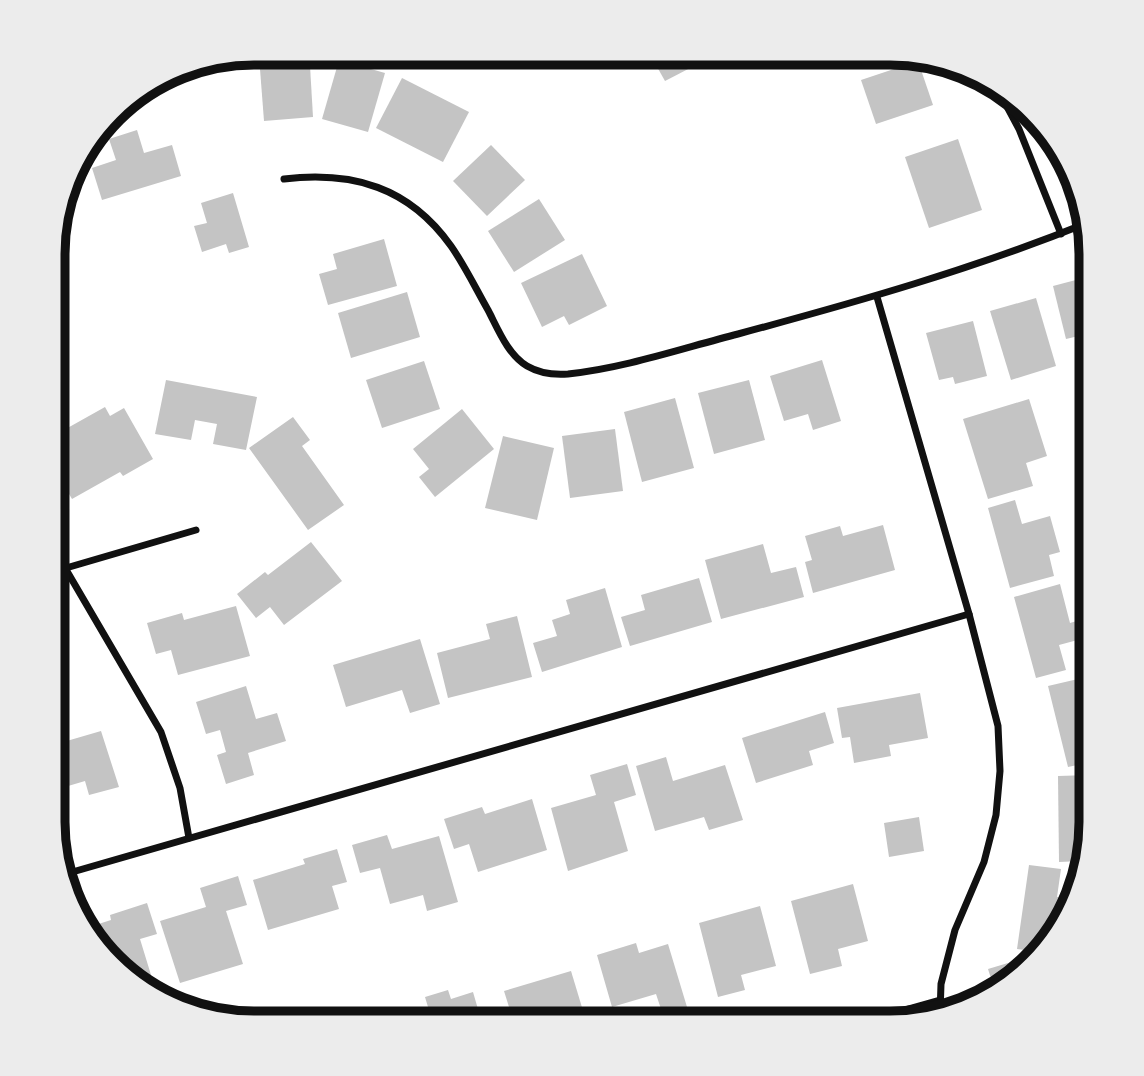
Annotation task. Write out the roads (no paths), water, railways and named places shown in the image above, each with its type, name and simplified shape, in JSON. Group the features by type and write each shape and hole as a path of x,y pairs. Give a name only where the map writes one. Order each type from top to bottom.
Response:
{"street":[{"path":"1006,105 1019,129 1061,234"},
{"path":"284,179 317,176 354,179 385,190 414,207 433,223 452,247 511,352 526,366 545,373 567,374 626,363 877,297 976,266 1077,227"},
{"path":"877,297 969,614 998,726 1000,771 996,815 984,862 956,930 941,984 940,1005"},
{"path":"189,838 180,788 161,732 66,568 196,530"},
{"path":"72,872 969,614"},
{"path":"901,1011 940,1000"}]}
